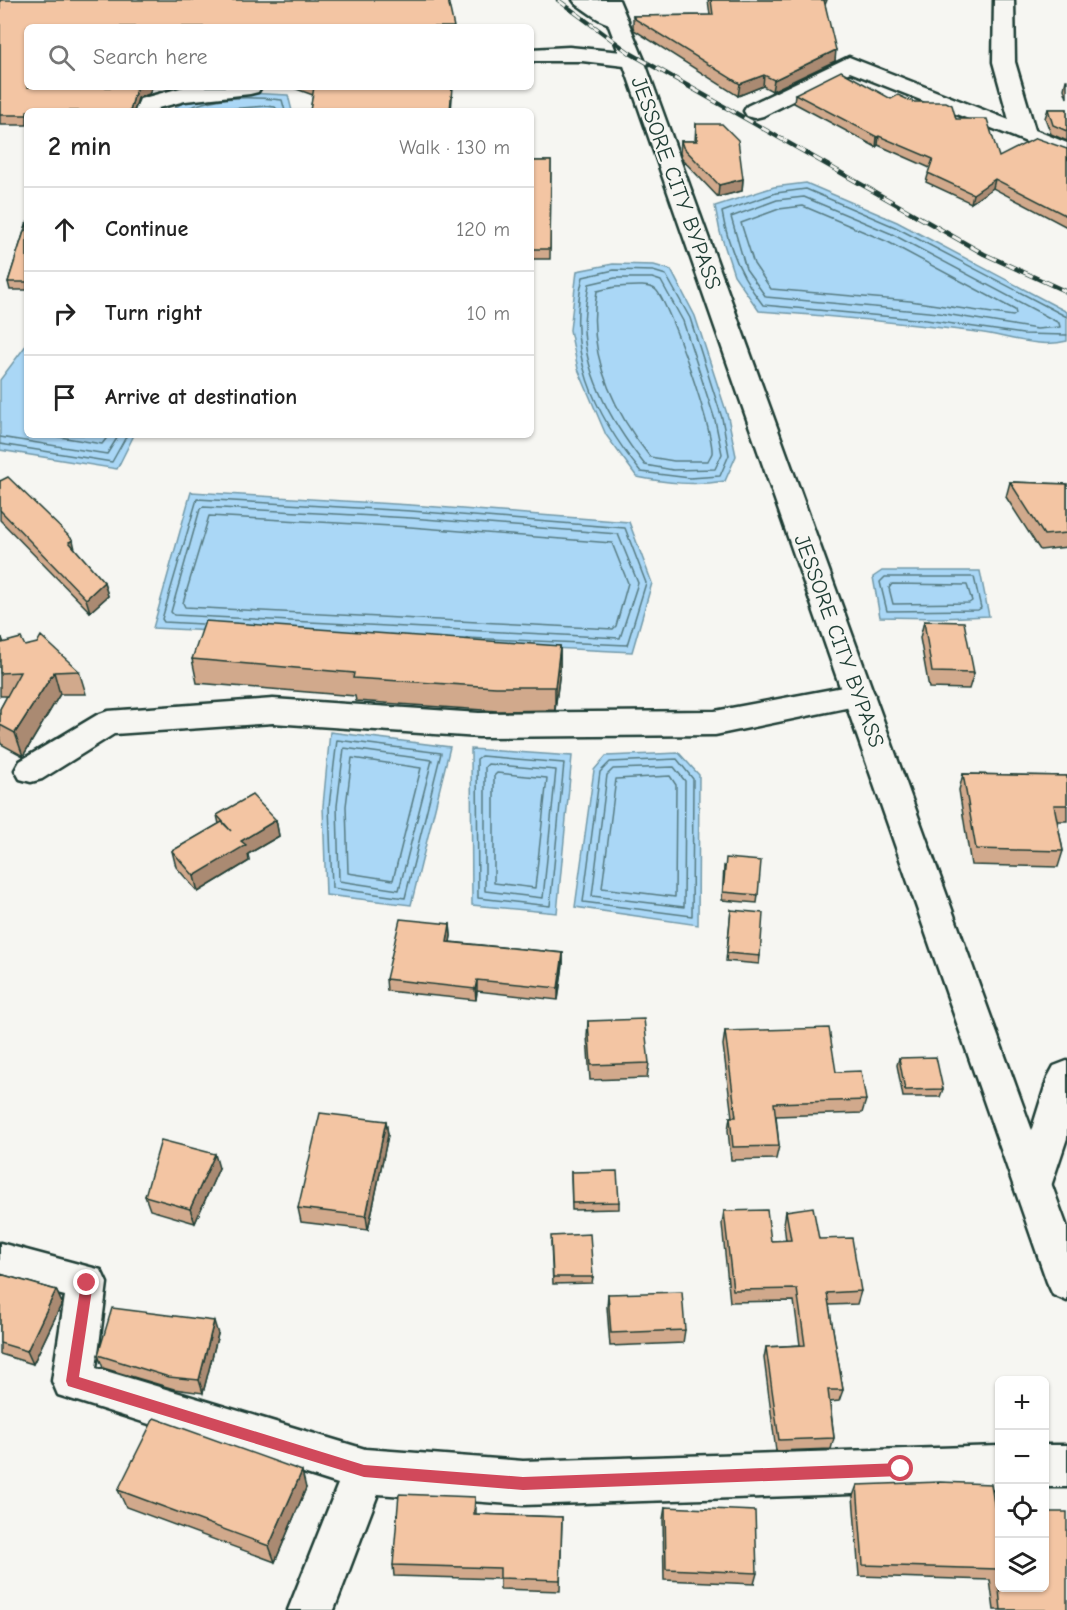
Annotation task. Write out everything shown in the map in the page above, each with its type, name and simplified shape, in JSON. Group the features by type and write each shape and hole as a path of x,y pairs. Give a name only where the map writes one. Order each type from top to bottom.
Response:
{"main road":[{"path":"583,0 613,10"},
{"path":"1004,0 1004,62 1024,133"},
{"name":"JESSORE CITY BYPASS","path":"613,10 633,60 1067,1282"},
{"path":"534,55 568,52 601,54 633,60"},
{"path":"755,111 849,64 1067,151"},
{"path":"147,108 148,104 184,94 222,90"},
{"path":"31,770 108,723 273,711 479,725 714,723 859,695"},
{"path":"1033,1186 1067,1077"},
{"path":"0,1261 87,1283 73,1381 364,1471 523,1483 995,1467"},
{"path":"1049,1466 1067,1466"},
{"path":"311,1610 364,1471"}],"water":[{"path":"247,93 288,95 291,108 175,108 185,101"},
{"path":"806,183 897,222 1067,312 1067,341 1033,342 950,329 759,311 734,275 720,232 715,206 774,187"},
{"path":"613,264 654,265 671,270 695,316 728,417 736,456 725,481 681,483 637,477 606,435 578,369 570,330 577,271"},
{"path":"24,348 24,438 132,438 117,469 0,450 0,380"},
{"path":"191,492 411,505 629,522 652,583 632,652 153,628"},
{"path":"882,571 980,571 989,616 880,617 873,577"},
{"path":"330,732 450,747 411,905 326,895 323,806"},
{"path":"471,749 572,756 557,913 472,905"},
{"path":"679,753 699,775 698,925 575,907 594,770 606,756"}],"building":[{"path":"0,0 448,0 453,24 24,24 24,90 136,90 131,108 24,108 24,115 0,115"},
{"path":"711,0 824,0 836,50 774,80 764,75 740,84 633,16 713,15"},
{"path":"841,71 891,99 898,95 913,102 946,102 952,105 956,119 987,119 999,157 1036,138 1067,149 1067,216 995,179 973,194 928,173 933,159 877,137 795,94"},
{"path":"314,90 452,90 450,108 310,108"},
{"path":"1048,109 1067,109 1067,131 1053,125"},
{"path":"696,124 722,124 738,140 743,179 719,185 683,147 681,141 697,141"},
{"path":"534,161 551,161 550,249 534,249"},
{"path":"24,231 24,282 8,282"},
{"path":"8,477 73,540 69,542 104,582 86,599 0,510 0,481"},
{"path":"1010,482 1067,484 1067,533 1044,535"},
{"path":"205,621 560,646 555,687 496,687 353,678 354,673 192,659"},
{"path":"924,621 964,622 974,673 932,672"},
{"path":"41,636 79,671 54,672 15,733 0,725 0,709 20,672 0,673 0,639 2,638 2,643 21,638 25,646 37,643"},
{"path":"963,774 1067,776 1067,805 1054,805 1063,851 976,849"},
{"path":"252,795 276,820 241,841 246,845 194,876 172,851 222,822 231,831 217,815"},
{"path":"726,858 761,861 758,895 723,892"},
{"path":"731,910 763,913 760,956 727,953"},
{"path":"400,919 450,924 447,942 563,953 558,988 477,980 475,989 386,979"},
{"path":"644,1019 649,1063 591,1065 588,1021"},
{"path":"829,1028 836,1072 861,1071 866,1100 774,1103 779,1146 733,1147 730,1117 736,1117 725,1031"},
{"path":"936,1057 943,1089 905,1090 899,1058"},
{"path":"320,1113 386,1121 366,1216 298,1208"},
{"path":"161,1140 215,1154 190,1209 145,1196"},
{"path":"617,1171 619,1202 572,1203 571,1172"},
{"path":"813,1207 819,1239 852,1238 861,1291 827,1293 843,1390 828,1390 834,1438 779,1440 766,1347 805,1345 797,1289 733,1290 724,1211 767,1210 771,1241 791,1240 786,1211"},
{"path":"590,1234 593,1277 553,1277 551,1236"},
{"path":"0,1274 56,1290 27,1351 0,1343"},
{"path":"682,1292 685,1330 611,1333 608,1294"},
{"path":"112,1308 214,1321 199,1380 169,1377 98,1355"},
{"path":"154,1418 302,1471 269,1546 118,1490"},
{"path":"940,1482 991,1484 995,1510 995,1569 863,1565 857,1485"},
{"path":"399,1494 475,1497 474,1514 562,1517 560,1580 500,1578 500,1568 393,1565"},
{"path":"665,1507 755,1511 757,1573 666,1569"},
{"path":"1049,1512 1067,1512 1067,1610 1001,1610 999,1592 1049,1592"}],"railway":[{"path":"558,0 630,53 984,254 1067,292"}],"route":[{"path":"87,1283 73,1381 364,1471 523,1483 901,1469"}]}
